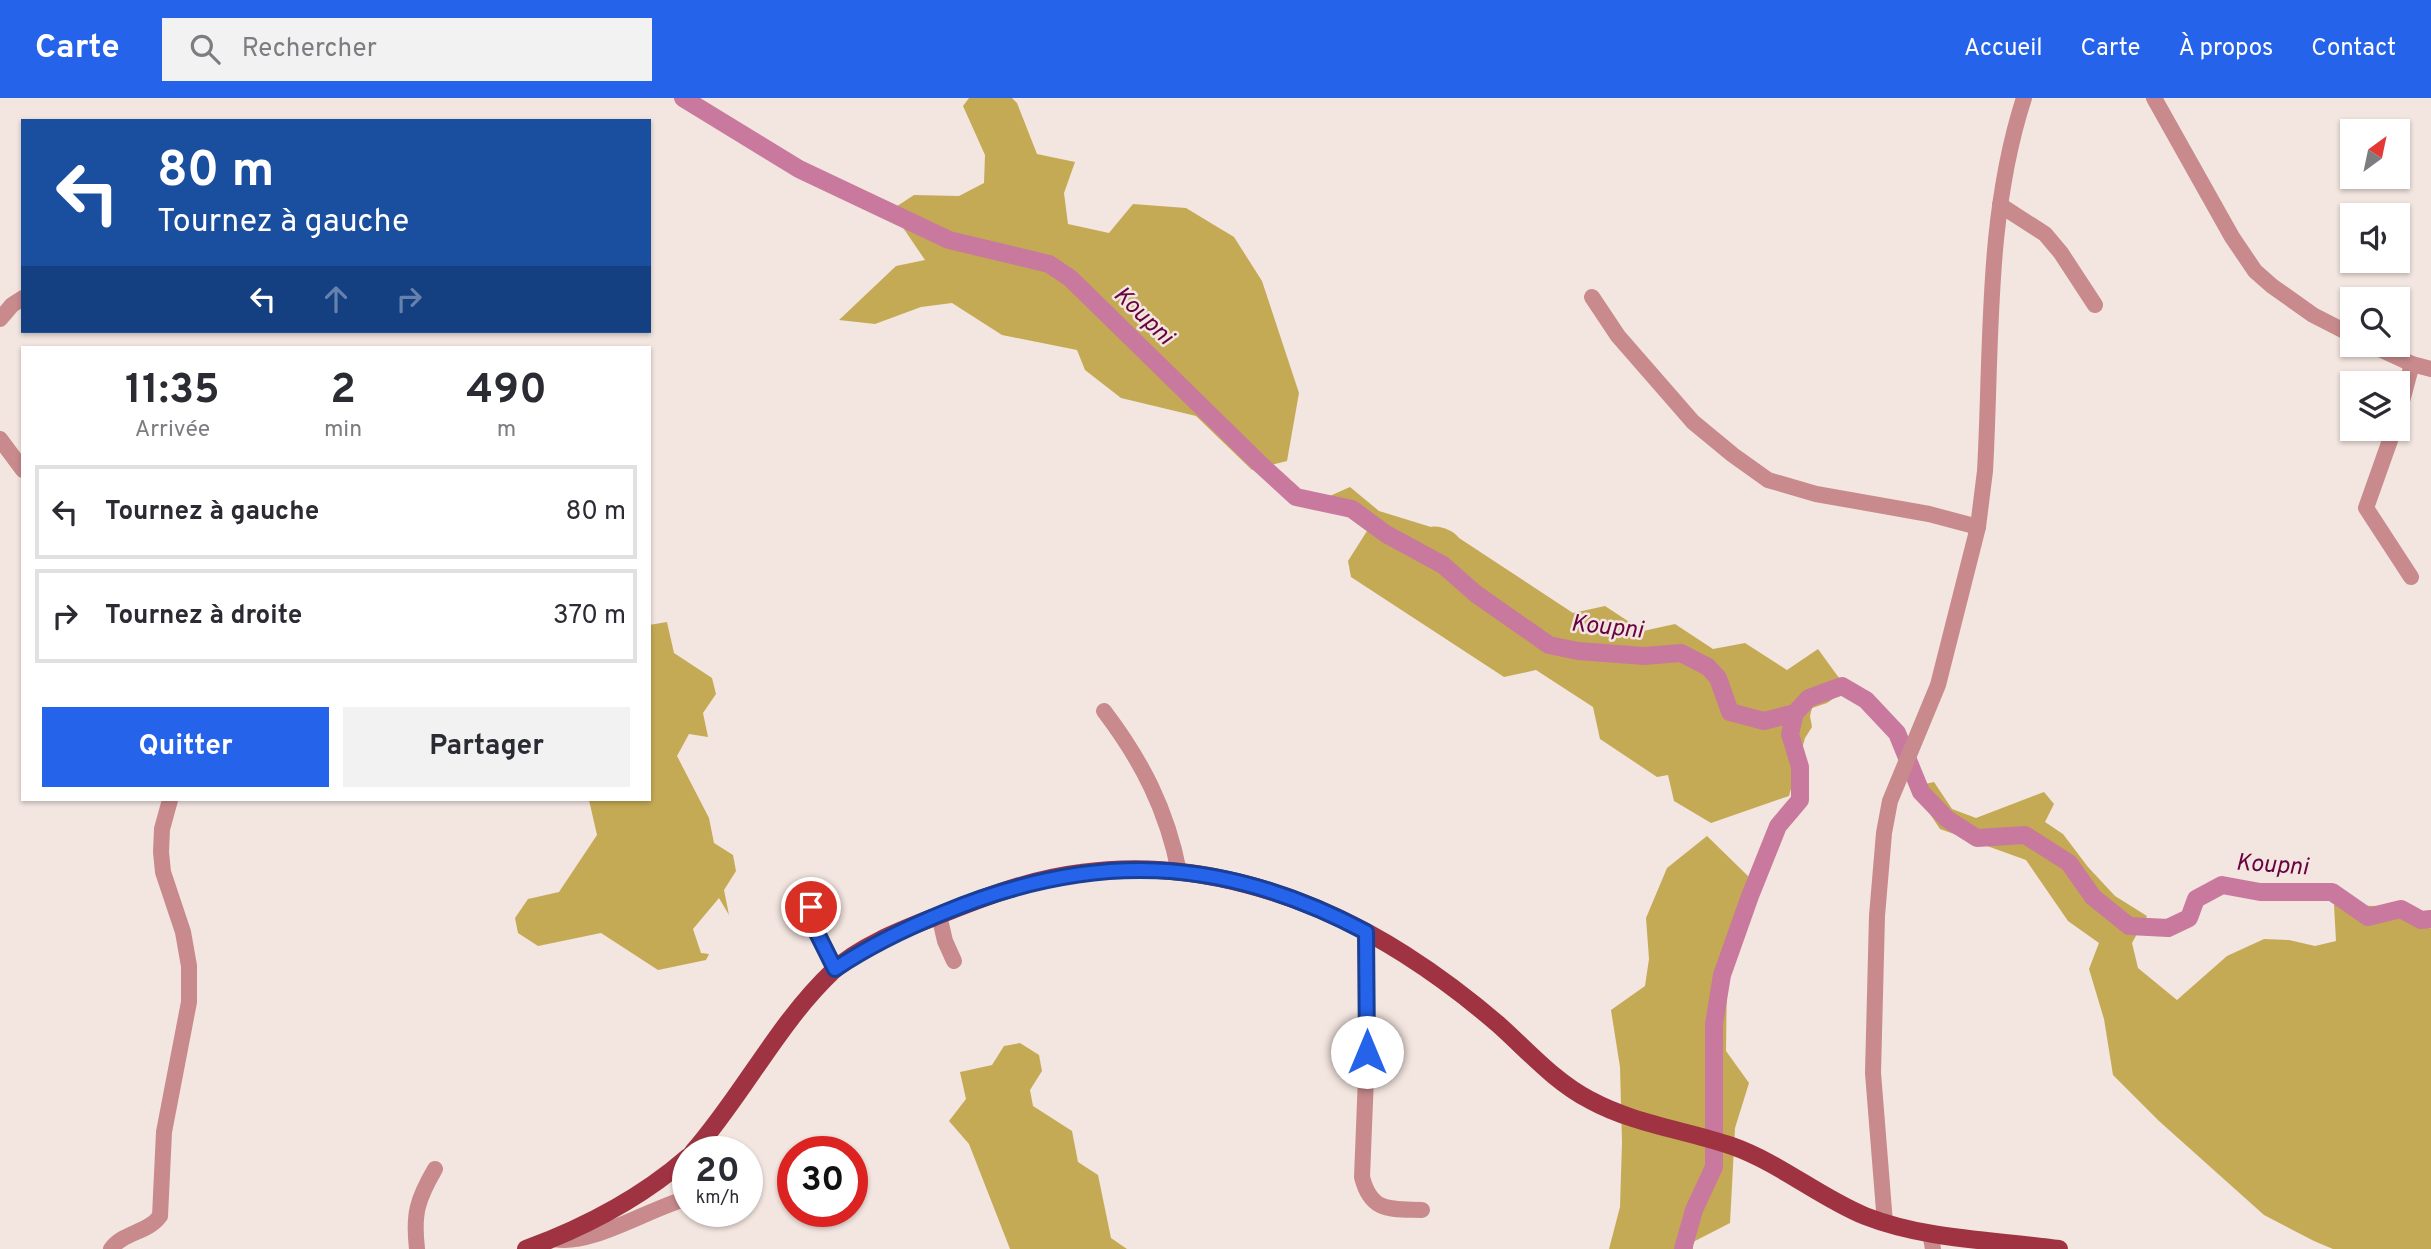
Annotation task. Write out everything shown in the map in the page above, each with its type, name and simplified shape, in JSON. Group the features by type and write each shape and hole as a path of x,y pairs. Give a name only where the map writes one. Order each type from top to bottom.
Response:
{"main road":[{"path":"705,1136 801,1006 835,969 881,940 986,896 1078,873 1155,869 1233,881 1271,891 1308,904 1366,932 1407,956 1471,1002 1566,1086 1590,1101 1647,1123 1729,1145 1767,1161 1862,1214 1931,1241 2059,1249"},
{"path":"526,1249 554,1239 619,1204 672,1170"}],"street":[{"path":"1885,1223 1872,1073 1877,916 1884,833 1890,802 1938,685 1978,527 1985,471 1993,273 2000,205 2009,151 2024,98"},
{"path":"2154,98 2232,237 2255,271 2313,315 2340,329"},
{"path":"2000,205 2045,234 2062,253 2095,305"},
{"path":"1592,297 1618,336 1693,422 1768,480 1816,494 1929,514 1978,527"},
{"path":"0,320 12,305 21,299"},
{"path":"2396,357 2412,365 2431,369"},
{"path":"2410,372 2412,365"},
{"path":"0,439 21,467"},
{"path":"2390,441 2366,508 2411,577"},
{"path":"1104,711 1141,764 1175,848 1179,872"},
{"path":"111,1249 122,1237 151,1225 160,1216 164,1132 189,1002 189,966 185,943 173,896 163,872 161,852 162,829 170,801"},
{"path":"824,897 811,907 809,913 835,969"},
{"path":"939,915 945,942 954,961"},
{"path":"1366,932 1367,1052 1362,1177 1365,1190 1373,1202 1386,1209 1422,1210"},
{"path":"417,1249 416,1211 421,1193 435,1169"},
{"path":"554,1239 565,1242 586,1238 672,1204"}],"shaded area":[{"path":"969,98 1012,98 1017,103 1037,154 1075,162 1064,193 1068,224 1109,233 1133,204 1186,208 1234,237 1262,281 1299,393 1287,461 1252,470 1196,416 1121,398 1085,370 1077,350 1002,335 952,303 921,307 875,324 839,320 896,266 925,260 891,210 914,195 959,196 984,183 985,155 963,106"},
{"path":"1350,487 1379,511 1450,531 1573,613 1605,606 1643,631 1675,624 1713,649 1745,643 1787,670 1818,649 1847,689 1827,703 1812,708 1812,727 1805,738 1789,796 1711,823 1674,801 1668,775 1657,777 1600,739 1593,707 1536,670 1504,677 1351,577 1348,561 1367,531 1323,499"},
{"path":"667,622 674,653 712,678 716,694 703,713 708,737 689,734 677,756 709,818 714,843 733,855 736,871 724,890 729,915 719,898 693,929 701,953 709,954 706,960 658,970 601,933 538,946 518,933 515,918 528,899 559,892 597,835 589,801 651,801 651,625"},
{"path":"1934,782 1952,809 1976,818 2044,792 2054,804 2045,822 2063,834 2115,896 2147,916 2132,943 2138,968 2177,1000 2227,956 2264,939 2289,940 2315,946 2336,941 2334,905 2378,906 2422,912 2431,929 2431,1249 2333,1249 2314,1241 2264,1215 2159,1121 2113,1075 2104,1019 2089,969 2099,943 2068,921 2026,860 1940,829 1912,787"},
{"path":"1707,836 1748,876 1741,940 1727,975 1726,1051 1749,1083 1735,1128 1730,1223 1693,1242 1693,1249 1609,1249 1620,1207 1622,1142 1620,1067 1611,1010 1645,986 1649,959 1646,918 1667,868"},
{"path":"1020,1043 1039,1055 1042,1071 1030,1090 1033,1106 1072,1131 1078,1162 1098,1175 1111,1238 1127,1249 1010,1249 969,1144 949,1121 966,1099 960,1072 992,1065 1004,1046"}],"waterway":[{"name":"Koupni","path":"683,98 799,169 949,240 1049,264 1070,278 1296,497 1352,509 1386,534 1443,565 1476,594 1549,645 1578,651 1644,656 1681,653 1708,667 1718,678 1730,712 1764,721 1795,713 1809,698 1842,686 1866,700 1897,733 1921,792 1947,819 1977,838 2025,835 2069,863 2093,897 2129,926 2168,928 2189,918 2196,899 2222,885 2260,892 2332,892 2368,917 2401,909 2421,920 2431,919"},
{"path":"1683,1249 1694,1210 1714,1167 1714,1024 1722,975 1778,826 1800,800 1800,767 1790,734 1795,713"}],"route":[{"path":"811,907 811,921 835,969 881,940 908,927 974,900 1044,880 1115,869 1155,869 1233,881 1308,904 1366,932 1367,1052"}]}
